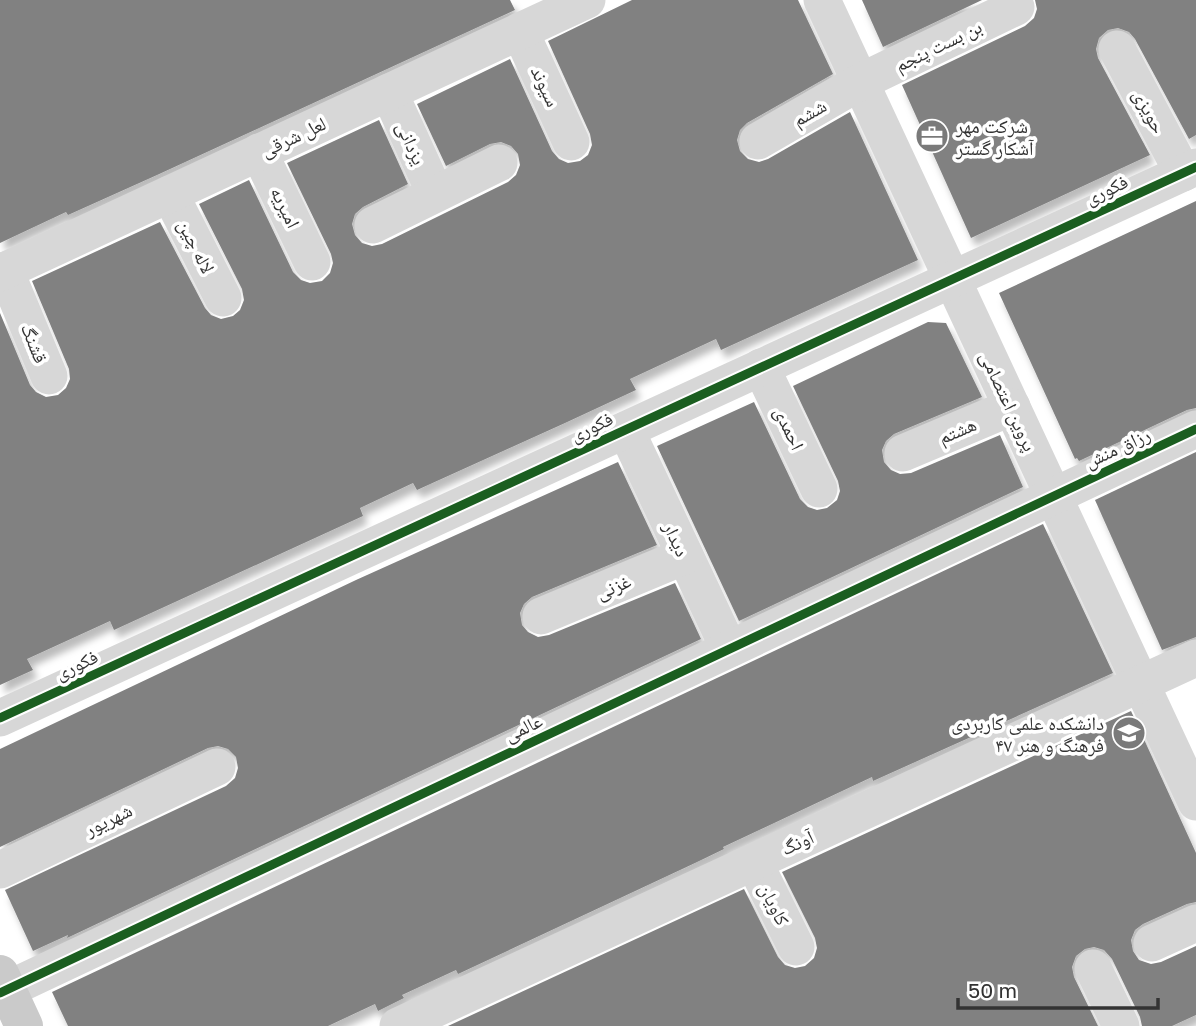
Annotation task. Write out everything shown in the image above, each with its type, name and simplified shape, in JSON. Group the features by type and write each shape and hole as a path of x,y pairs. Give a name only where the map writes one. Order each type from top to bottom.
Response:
{"main road":[{"path":"2,986 24,1026"}],"street":[{"name":"لعل شرقی","path":"3,272 587,0"},
{"name":"پروین اعتصامی","path":"822,0 1196,802"},
{"name":"بن بست پنجم","path":"860,82 1016,7"},
{"name":"سیوند","path":"520,31 572,142"},
{"name":"حویزی","path":"1117,49 1190,170"},
{"name":"ششم","path":"758,141 860,82"},
{"name":"یزدانی","path":"389,92 435,193"},
{"name":"امیریه","path":"259,152 312,262"},
{"path":"373,225 499,163"},
{"name":"فکوری","path":"0,718 1190,170"},
{"name":"لاله چین","path":"170,194 223,298"},
{"name":"قشنگ","path":"3,272 49,376"},
{"name":"احمدی","path":"761,367 818,489"},
{"name":"هشتم","path":"903,453 1012,407"},
{"name":"رزاق منش","path":"1053,497 1196,429"},
{"name":"دیدار","path":"626,430 729,649"},
{"name":"عالمی","path":"2,986 1053,497"},
{"name":"غزنی","path":"541,616 685,556"},
{"name":"آونگ","path":"398,1026 1196,658"},
{"name":"شهریور","path":"0,870 217,767"},
{"name":"کاویان","path":"754,862 796,947"},
{"path":"1152,943 1196,923"},
{"path":"1093,968 1121,1026"}],"building":[{"path":"0,0 510,0 515,10 157,175 68,215 66,212 0,243"},
{"path":"632,0 798,0 833,74 747,123 740,130 737,140 740,151 748,159 759,162 768,159 850,112 918,260 721,350 716,339 630,379 636,390 565,423 417,490 413,483 360,508 363,516 114,630 110,621 27,659 33,670 0,685 0,313 30,385 46,397 58,395 66,388 70,379 69,369 32,281 160,222 205,308 211,315 221,319 233,316 240,310 244,300 242,289 199,204 249,180 293,272 301,280 310,283 322,281 330,273 333,263 331,254 287,163 379,120 408,184 363,207 355,214 352,224 355,235 362,243 372,246 382,244 508,182 516,175 520,165 518,154 511,146 501,142 490,144 446,166 417,104 510,59 552,151 559,159 568,163 580,161 588,155 592,145 590,134 548,41"},
{"path":"862,0 982,0 883,47"},
{"path":"1035,0 1196,0 1196,135 1189,139 1135,39 1129,32 1118,28 1108,30 1099,38 1096,49 1098,58 1150,155 971,238 902,85 1025,26 1034,18 1037,9"},
{"path":"1196,201 1196,408 1079,461 1075,459 999,293"},
{"path":"928,322 946,323 982,397 894,434 886,441 882,450 884,462 891,470 900,474 911,473 1000,435 1023,487 739,621 657,446 754,402 800,499 808,507 817,510 827,508 837,500 840,491 838,481 793,386"},
{"path":"1196,452 1196,637 1162,650 1095,500"},
{"path":"618,462 657,545 532,597 524,604 520,613 522,625 538,637 549,635 675,583 701,639 67,938 68,935 33,951 5,890 226,786 235,778 238,768 236,757 228,749 218,746 208,748 0,847 0,749 356,580"},
{"path":"1043,524 1113,673 873,781 872,777 458,974 456,970 402,995 404,998 378,1011 375,1004 328,1026 68,1026 52,992"},
{"path":"1131,711 1196,853 1196,902 1143,924 1135,930 1131,940 1133,951 1139,960 1151,964 1196,946 1196,1015 1172,1026 1142,1026 1112,959 1104,950 1094,947 1085,949 1076,956 1072,967 1074,977 1098,1026 448,1026 744,889 778,957 785,965 795,968 805,966 814,958 817,948 815,938 782,872"}],"cycle path":[{"path":"0,718 1196,167"},
{"path":"0,993 1196,429"}],"place":[{"name":"شرکت مهر آشکار گستر","path":"932,136"},
{"name":"دانشکده علمی کاربردی فرهنگ و هنر ۴۷","path":"1129,733"}]}
